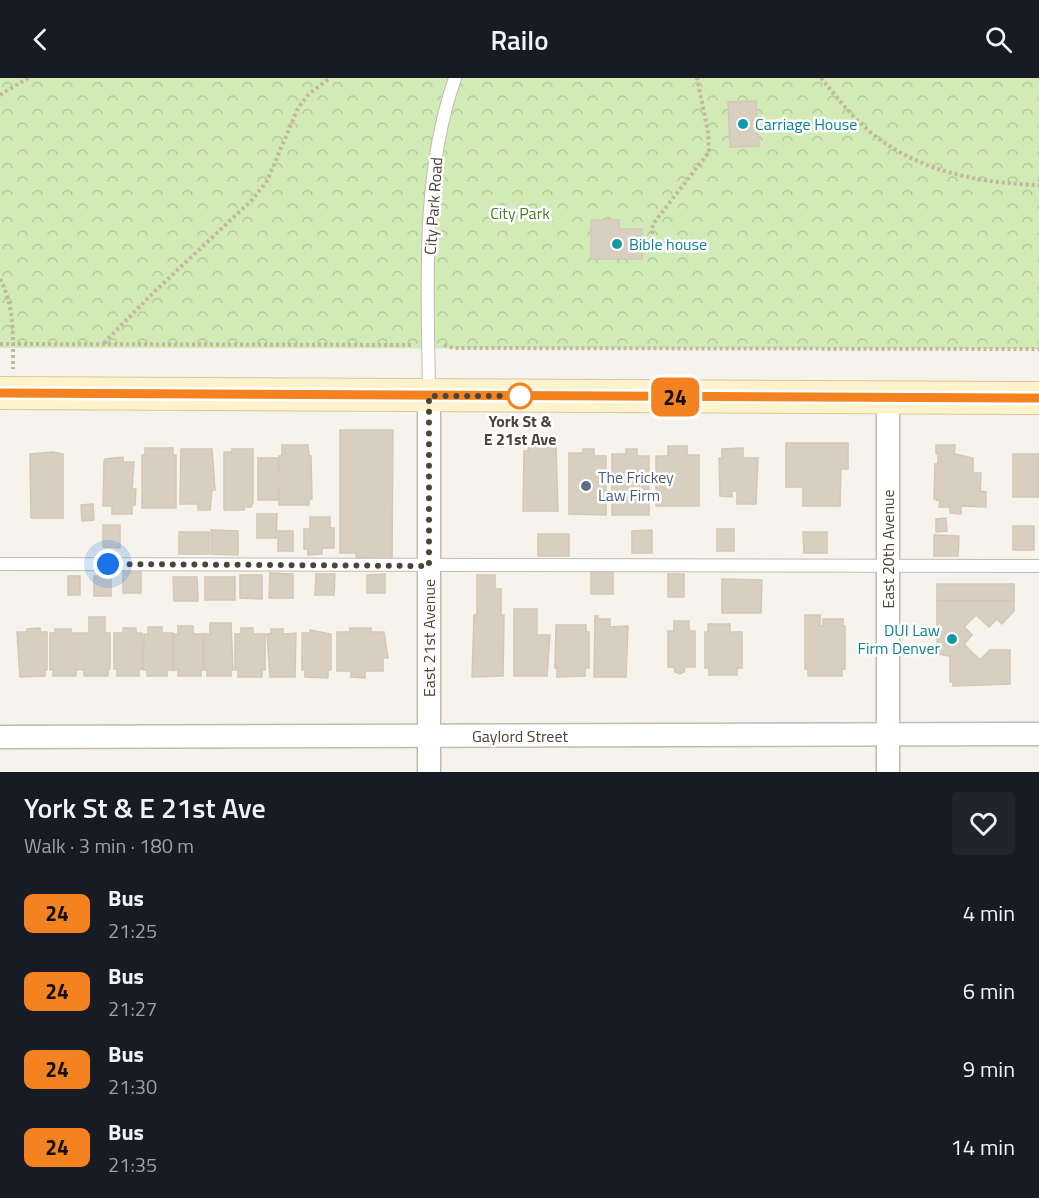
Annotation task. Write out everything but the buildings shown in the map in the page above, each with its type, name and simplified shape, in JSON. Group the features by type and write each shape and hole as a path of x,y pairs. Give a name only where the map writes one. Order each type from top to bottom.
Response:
{"main road":[{"path":"7,383 429,396 1039,398"}],"street":[{"name":"East 21st Avenue","path":"429,396 429,772"},
{"name":"East 20th Avenue","path":"888,398 888,772"},
{"name":"Gaylord Street","path":"0,737 1039,734"}],"lane":[{"name":"City Park Road","path":"429,396 428,254 434,166 439,134 455,78"},
{"path":"0,564 1039,566"}],"path":[{"path":"0,95 28,78"},
{"path":"104,344 154,292 252,200 267,181 298,108 309,94 330,78"},
{"path":"651,246 653,224 710,152 697,78"},
{"path":"821,78 845,107 878,138 915,159 952,175 977,181 1039,185"},
{"path":"0,279 8,294 13,318 13,344 7,383"},
{"path":"0,344 402,345"},
{"path":"441,345 450,345 453,348 618,350 1039,350"}],"green space":[{"name":"City Park","path":"0,78 1039,78 1039,349 0,348"}],"bus line":[{"name":"24","path":"0,393 1039,398"}],"place":[{"name":"Carriage House","path":"743,124"},
{"name":"Bible house","path":"617,244"},
{"name":"York St & E 21st Ave","path":"520,396"},
{"name":"The Frickey Law Firm","path":"586,486"},
{"name":"DUI Law Firm Denver","path":"952,639"}],"route":[{"path":"108,564 429,566 429,396 520,396"}]}
